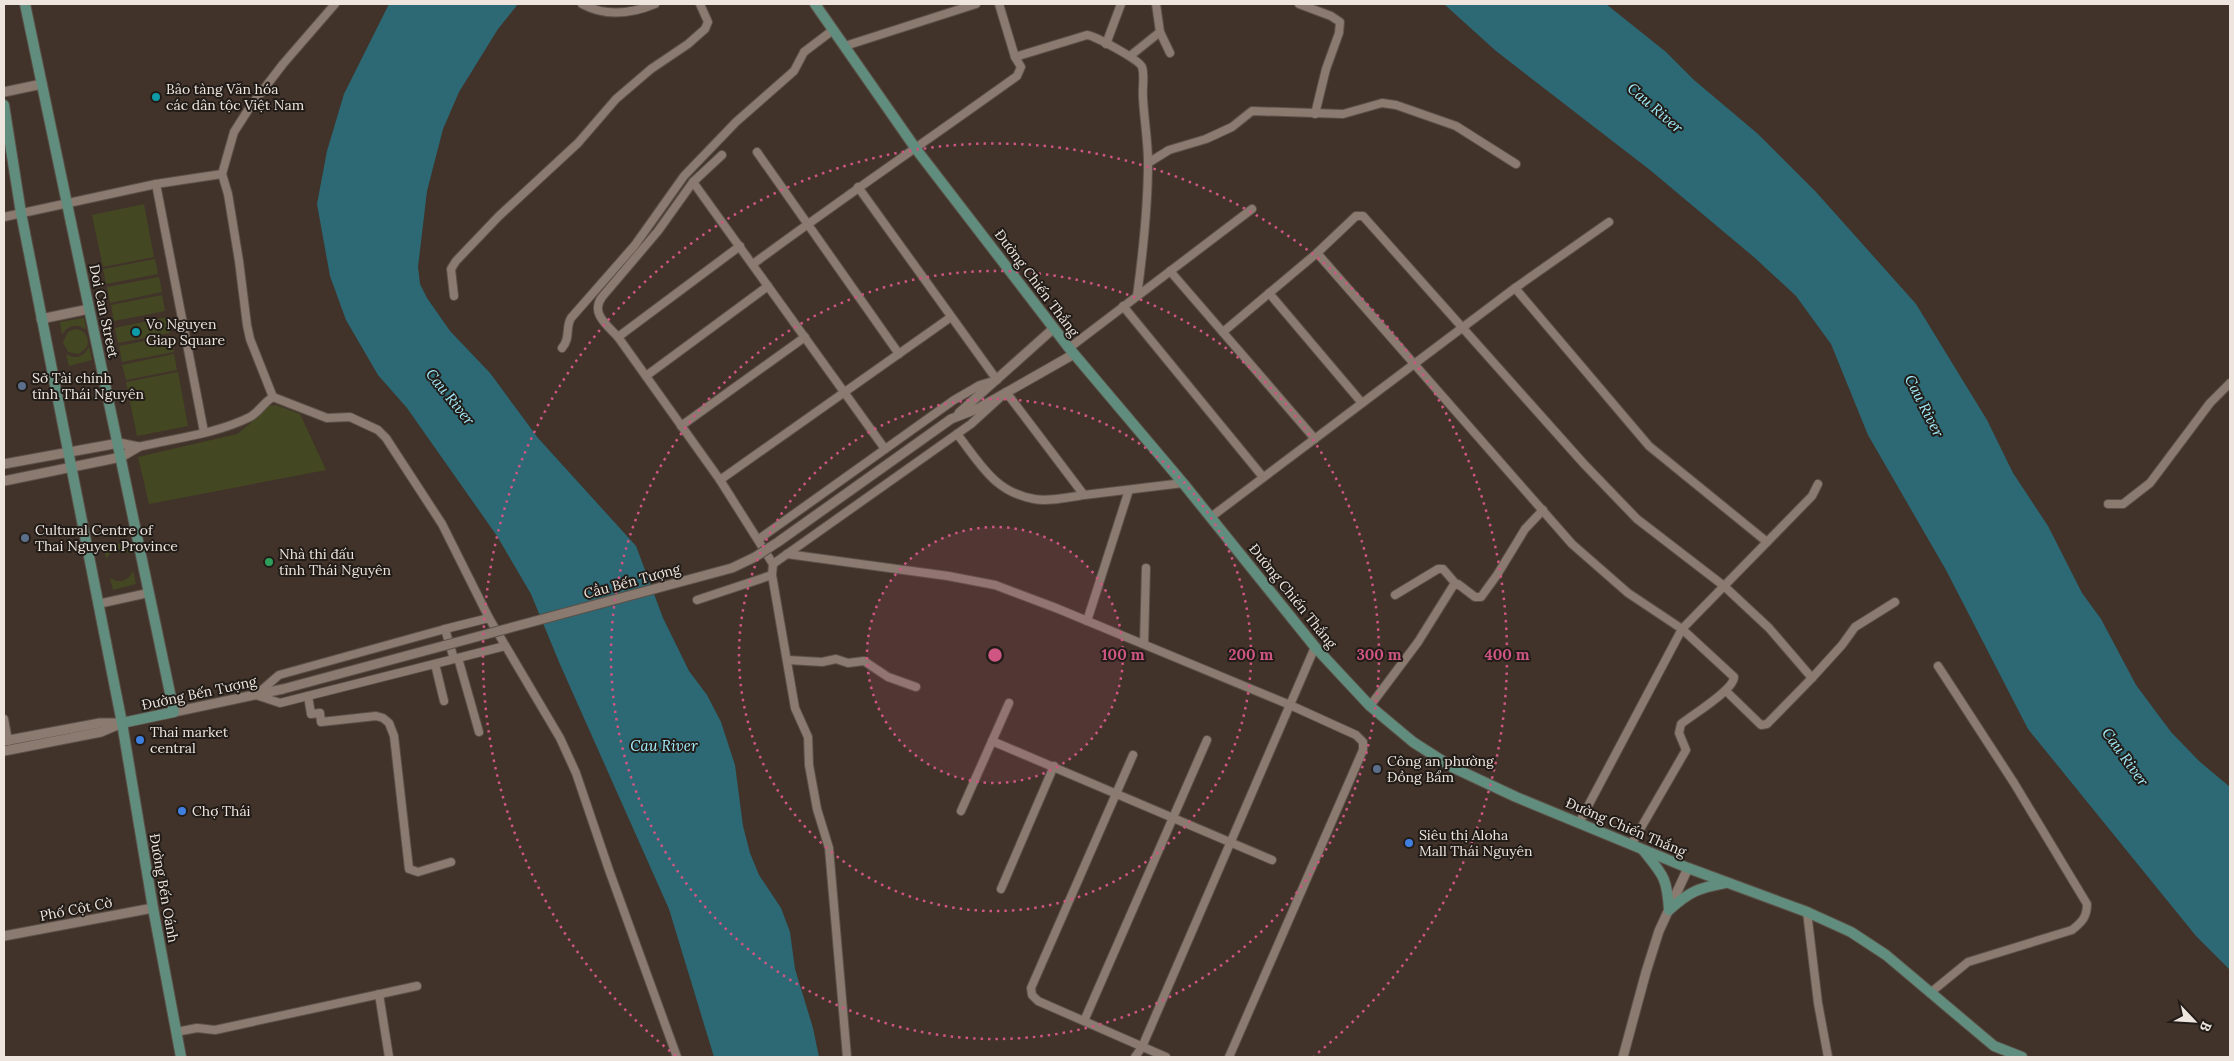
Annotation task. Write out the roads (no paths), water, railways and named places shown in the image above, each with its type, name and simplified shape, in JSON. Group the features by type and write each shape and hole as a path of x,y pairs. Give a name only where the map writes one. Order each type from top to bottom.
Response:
{"main road":[{"name":"Doi Can Street","path":"25,4 66,204 119,443 148,593 174,712"},
{"name":"Đường Chiến Thắng","path":"815,4 916,149 1072,351 1211,517 1315,647 1370,706 1413,742 1452,767 1631,845 1725,883 1807,912 1870,944 1886,955 1994,1046 2022,1057"},
{"path":"4,105 21,214 122,723"},
{"name":"Đường Bến Tượng","path":"122,723 174,712"},
{"name":"Đường Bến Oánh","path":"122,723 153,908 181,1057"},
{"path":"1642,849 1664,875 1668,891 1669,910"},
{"path":"1669,910 1683,898 1700,888 1725,883"}],"street":[{"path":"274,397 250,339 228,194 222,174 234,132 250,107 335,4"},
{"path":"582,4 602,12 619,13 655,4"},
{"path":"454,296 451,269 456,261 499,216 578,143 616,99 705,29 708,22 700,4"},
{"path":"844,46 976,4"},
{"path":"753,264 858,187 916,149 1017,76 1021,67 1015,57 999,4"},
{"path":"1106,44 1121,4"},
{"path":"1156,4 1160,32 1170,52"},
{"path":"1299,4 1332,16 1340,22 1339,33 1326,69 1315,114"},
{"path":"562,348 568,338 568,322 635,245 684,176 736,122 794,71 804,52 833,30"},
{"path":"1130,56 1160,32"},
{"path":"1015,57 1087,35 1094,36 1140,62 1143,68 1142,97 1148,163 1143,253 1137,296"},
{"path":"4,92 42,84"},
{"path":"1148,163 1169,150 1206,139 1232,127 1252,111 1315,114 1349,113 1382,103 1389,103 1456,126 1516,164"},
{"path":"757,152 806,225 899,354"},
{"path":"722,155 693,182 658,231 597,303 597,310 601,319 618,336 720,480 759,539 773,564 772,575 795,708 808,737 809,765 817,809 829,848 847,1057"},
{"path":"4,217 156,184 222,174"},
{"path":"693,182 885,449"},
{"path":"156,184 204,432"},
{"path":"858,187 997,380"},
{"path":"952,420 979,408 1072,351 1123,306 1252,209"},
{"path":"1223,332 1317,253 1356,216 1363,216 1584,464 1637,519 1724,586 1769,628 1812,678"},
{"path":"1211,517 1515,288 1609,222"},
{"path":"618,336 740,246"},
{"path":"1317,253 1572,544 1628,593 1682,629 1734,677 1733,683 1726,691 1681,724 1679,732 1686,750 1631,845"},
{"path":"1170,271 1314,439"},
{"path":"646,376 768,286"},
{"path":"1515,288 1649,446 1767,542"},
{"path":"1269,293 1362,403"},
{"path":"1123,306 1263,477"},
{"path":"42,319 89,309"},
{"path":"720,480 951,317"},
{"path":"952,420 1054,328"},
{"path":"681,426 805,337"},
{"path":"759,539 954,400 980,386 997,380"},
{"path":"2108,504 2123,504 2150,484 2210,403 2230,383"},
{"path":"773,564 957,434 1006,392"},
{"path":"1006,392 1084,495"},
{"path":"4,481 121,458 138,447 230,425 253,415 267,400 274,397 283,399 321,416 350,417 378,430 386,438 442,524 489,618 544,709 576,773 677,1057"},
{"name":"Cầu Bến Tượng","path":"283,689 732,568 755,557 778,542 952,420"},
{"path":"957,434 996,483 1006,489 1035,499 1183,483"},
{"path":"4,464 119,443 138,447"},
{"path":"1579,823 1682,629 1812,496 1818,484"},
{"path":"1087,621 1129,490"},
{"path":"1395,595 1438,569 1443,569 1456,584 1475,597 1481,597 1525,529 1542,510"},
{"path":"787,554 948,576 995,585 1290,705 1356,735 1363,742 1363,750 1229,1057"},
{"path":"1144,644 1146,568"},
{"path":"697,600 772,575"},
{"path":"1370,706 1418,642 1448,591 1456,584"},
{"path":"98,604 148,593"},
{"path":"1726,691 1760,725 1764,726 1812,678 1842,645 1855,627 1895,602"},
{"path":"256,695 279,675 489,618"},
{"path":"445,629 479,732"},
{"path":"256,695 280,703 505,646"},
{"path":"1135,1057 1142,1047 1315,647"},
{"path":"788,660 822,662 836,659 848,663 864,661 879,672 916,687"},
{"path":"435,664 444,701"},
{"path":"1930,993 1968,962 2072,930 2082,922 2087,914 2087,904 2014,784 1938,666"},
{"name":"Đường Bến Tượng","path":"174,712 283,689"},
{"path":"308,696 311,714 320,712 321,722 376,716 384,718 389,724 397,753 409,869 418,872 452,862"},
{"path":"961,810 1009,702"},
{"path":"4,719 6,741"},
{"name":"Đường Bến Tượng","path":"6,741 100,723 122,723"},
{"name":"Đường Bến Tượng","path":"4,751 101,732 122,723"},
{"path":"1084,1021 1208,740"},
{"path":"992,741 1272,860"},
{"path":"1133,755 1031,988 1032,995 1038,1001 1166,1057"},
{"path":"1001,889 1054,766"},
{"path":"1623,1057 1646,972 1669,910 1688,868"},
{"name":"Phố Cột Cờ","path":"4,936 153,908"},
{"path":"1807,912 1816,995 1828,1057"},
{"path":"176,1032 197,1028 215,1030 417,986"},
{"path":"379,994 389,1057"}],"water":[{"name":"Cau River","path":"389,4 518,4 498,29 459,92 443,129 427,191 418,267 420,284 427,298 450,331 490,373 538,438 636,546 663,618 689,671 707,695 721,722 735,765 743,826 750,853 759,875 781,908 790,932 795,969 813,1028 819,1057 714,1057 669,909 559,662 531,594 497,536 407,408 378,375 346,320 330,276 317,204 327,151 344,94"},
{"name":"Cau River","path":"1444,4 1606,4 1666,52 1694,80 1758,134 1816,192 1916,304 1987,420 2013,473 2048,526 2082,593 2101,619 2136,685 2171,732 2199,761 2230,787 2230,970 2196,936 2028,729 1946,570 1868,435 1831,344 1796,296 1755,258 1650,170 1496,51"}],"place":[{"name":"Bảo tàng Văn hóa các dân tộc Việt Nam","path":"156,97"},
{"name":"Vo Nguyen Giap Square","path":"136,332"},
{"name":"Sở Tài chính tỉnh Thái Nguyên","path":"22,386"},
{"name":"Cultural Centre of Thai Nguyen Province","path":"25,538"},
{"name":"Nhà thi đấu tỉnh Thái Nguyên","path":"269,562"},
{"name":"Thai market central","path":"140,740"},
{"name":"Công an phường Đồng Bẩm","path":"1377,769"},
{"name":"Chợ Thái","path":"182,811"},
{"name":"Siêu thị Aloha Mall Thái Nguyên","path":"1409,843"}]}
